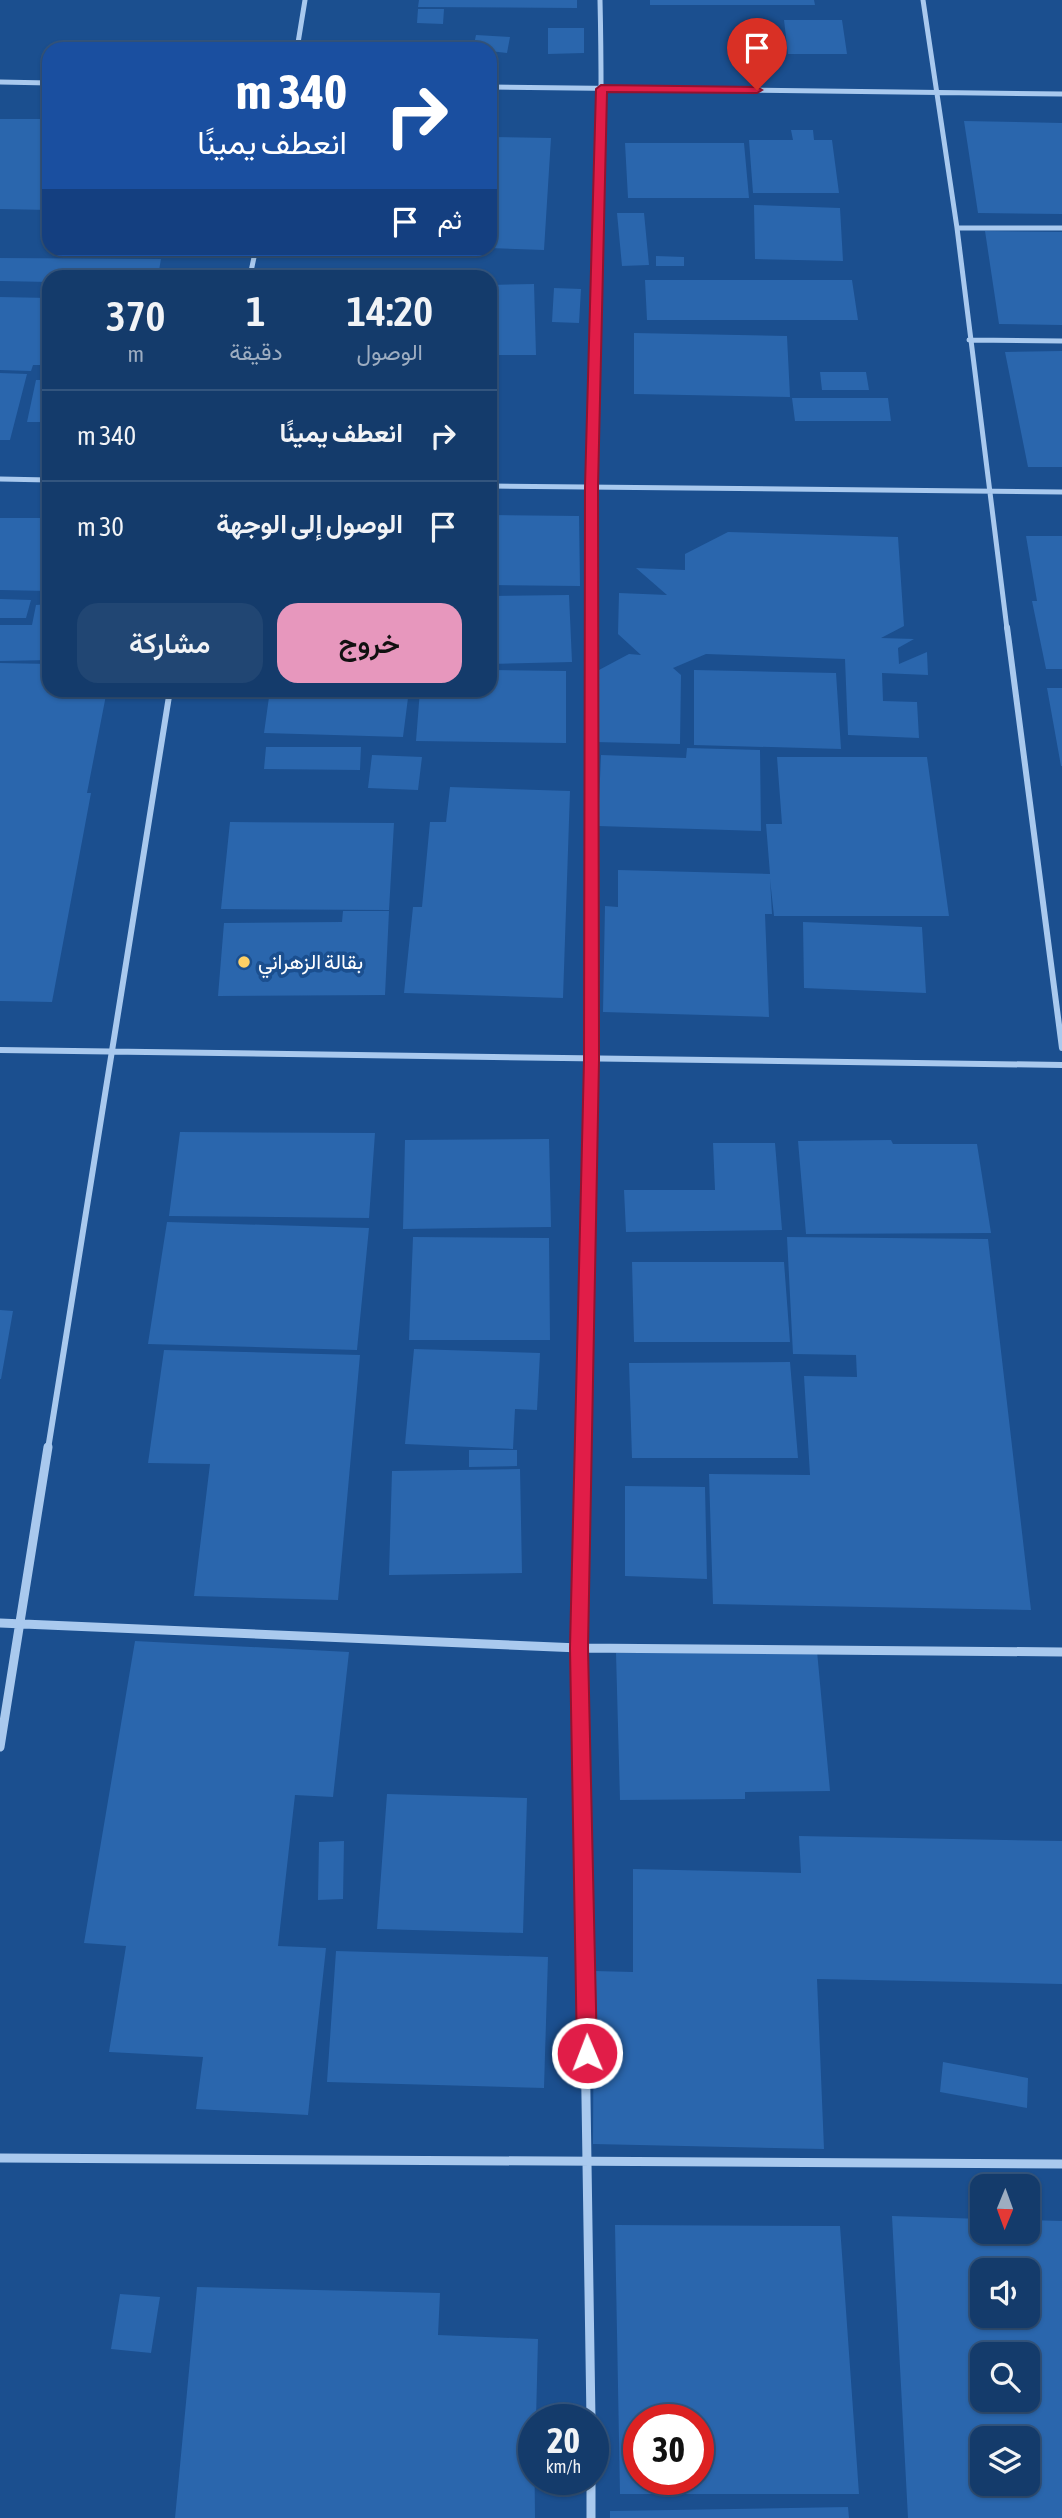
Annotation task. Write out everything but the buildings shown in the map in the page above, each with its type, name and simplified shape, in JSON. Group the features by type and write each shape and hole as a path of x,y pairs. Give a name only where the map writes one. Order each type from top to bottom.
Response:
{"street":[{"path":"299,42 304,0"},
{"path":"591,2404 579,1648 592,1060 592,487 601,89 600,0"},
{"path":"923,0 939,92 1062,1048"},
{"path":"0,82 42,83"},
{"path":"497,88 1062,94"},
{"path":"957,228 1062,228"},
{"path":"969,340 1062,341"},
{"path":"0,479 42,480"},
{"path":"497,486 1062,492"},
{"path":"0,1747 169,697"},
{"path":"0,1051 1062,1065"},
{"path":"0,1623 579,1648 1062,1652"},
{"path":"0,2158 1062,2164"},
{"path":"591,2495 591,2518"}],"place":[{"name":"بقالة الزهراني","path":"244,962"}],"route":[{"path":"587,2053 579,1648 592,1060 592,487 601,89 757,90"}]}
